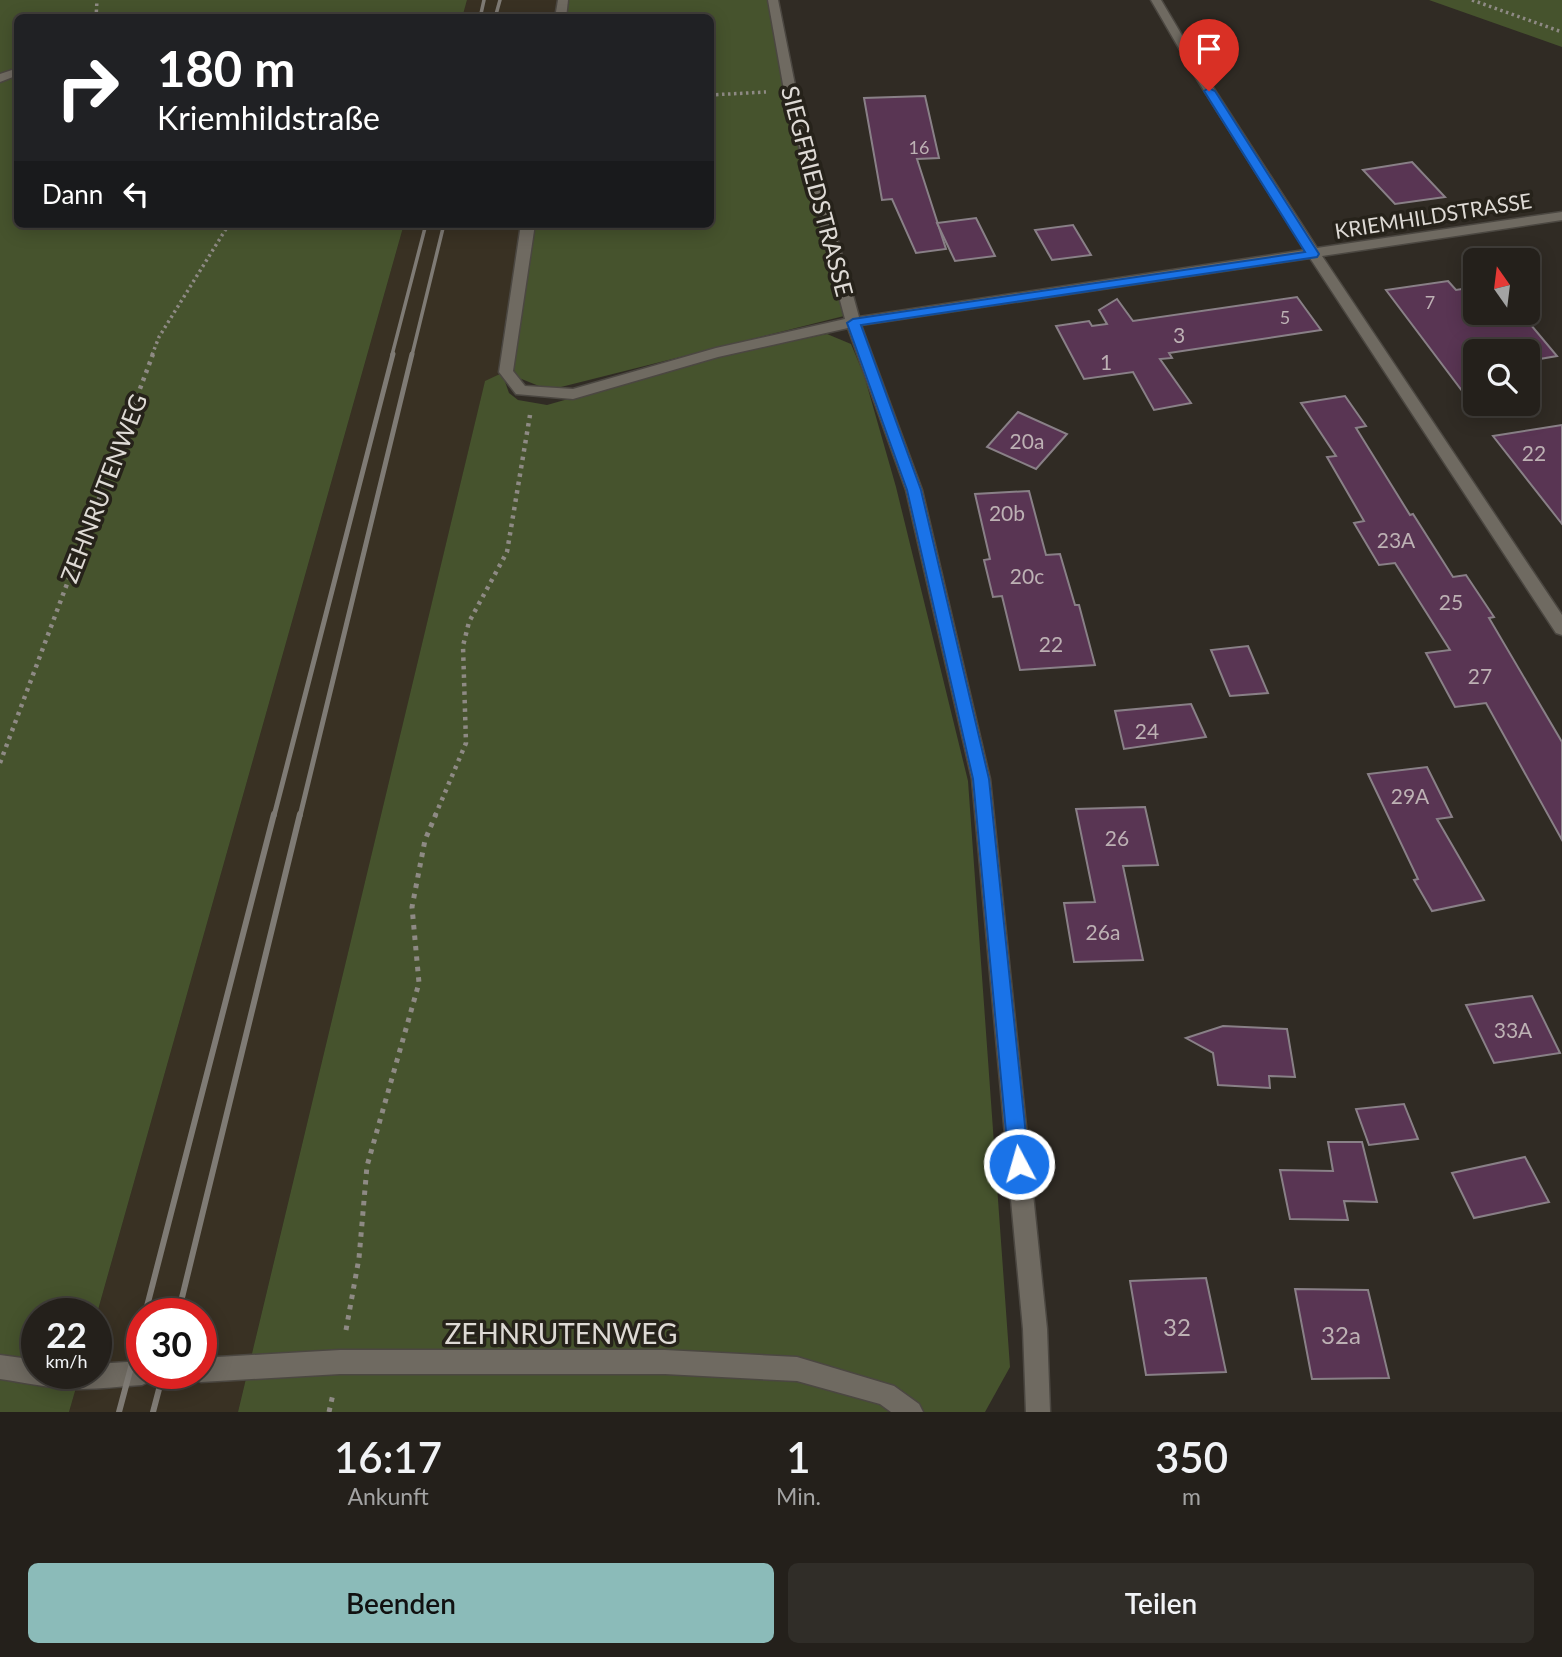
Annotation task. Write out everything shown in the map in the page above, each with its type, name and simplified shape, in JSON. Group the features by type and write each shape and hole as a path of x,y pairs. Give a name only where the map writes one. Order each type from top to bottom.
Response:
{"street":[{"name":"SIEGFRIEDSTRASSE","path":"773,0 790,90 853,323 914,490 981,779 1035,1329 1038,1412"},
{"path":"1156,0 1195,68 1313,254 1501,530 1562,629"},
{"name":"KRIEMHILDSTRASSE","path":"533,393 573,394 716,353 853,323 1562,216"},
{"path":"527,228 506,372 521,391 533,393"},
{"name":"ZEHNRUTENWEG","path":"217,1369 340,1362 665,1362 797,1369 886,1394 911,1412"},
{"path":"0,1367 21,1370"}],"path":[{"path":"1472,0 1562,32"},
{"path":"714,95 790,90"},
{"name":"ZEHNRUTENWEG","path":"0,763 159,337 227,228"},
{"path":"340,1362 359,1258 368,1166 419,983 412,907 425,839 466,743 463,646 469,622 507,552 533,393"}],"shaded area":[{"path":"467,0 560,0 558,14 463,14"},
{"path":"403,228 521,228 501,346 502,373 485,382 238,1412 69,1412 76,1389 112,1389 112,1298 101,1298"}],"green space":[{"path":"0,0 467,0 463,14 14,14 14,228 403,228 101,1298 21,1298 21,1389 76,1389 69,1412 0,1412"},
{"path":"569,0 773,0 844,316 549,390 519,378 512,367 533,228 714,228 714,14 567,14"},
{"path":"1429,0 1562,0 1562,47"},
{"path":"827,334 851,344 864,375 896,487 968,781 1010,1367 985,1412 238,1412 485,381 502,373 509,393 518,400 547,405 712,358"}],"building":[{"path":"925,96 939,158 917,159 946,249 916,253 892,199 882,200 864,98"},
{"path":"1412,162 1445,197 1395,204 1363,170"},
{"path":"976,218 995,256 955,261 937,223"},
{"path":"1073,225 1091,255 1052,260 1035,230"},
{"path":"1448,281 1456,290 1463,289 1463,326 1532,326 1557,356 1540,359 1540,339 1463,339 1463,392 1386,290"},
{"path":"1297,297 1321,330 1169,353 1172,358 1160,359 1191,403 1154,410 1133,372 1084,379 1056,326 1089,321 1092,326 1107,324 1099,310 1117,299 1133,321"},
{"path":"1345,396 1366,426 1356,428 1410,515 1413,514 1453,577 1466,575 1494,617 1489,618 1562,742 1562,840 1486,703 1455,707 1426,653 1450,650 1395,563 1379,565 1354,523 1364,521 1327,457 1336,456 1301,403"},
{"path":"1018,412 1067,434 1036,469 987,447"},
{"path":"1562,425 1562,524 1493,436"},
{"path":"1029,491 1046,555 1060,554 1075,605 1079,605 1095,665 1020,670 1002,596 993,597 984,560 990,559 975,494"},
{"path":"1248,646 1268,693 1230,696 1211,650"},
{"path":"1191,704 1206,737 1124,749 1115,711"},
{"path":"1427,767 1452,817 1437,819 1484,900 1432,911 1414,880 1418,879 1368,774"},
{"path":"1145,807 1158,865 1123,866 1143,960 1074,962 1064,903 1095,902 1076,809"},
{"path":"1532,996 1560,1053 1494,1063 1466,1005"},
{"path":"1223,1026 1287,1029 1295,1077 1269,1076 1270,1088 1218,1085 1213,1053 1186,1038"},
{"path":"1404,1104 1418,1139 1369,1145 1356,1109"},
{"path":"1328,1142 1362,1142 1377,1202 1344,1201 1348,1220 1290,1219 1280,1170 1333,1171"},
{"path":"1525,1157 1549,1202 1474,1218 1452,1173"},
{"path":"1206,1278 1226,1372 1146,1375 1130,1281"},
{"path":"1295,1289 1368,1290 1389,1378 1312,1379"}],"railway":[{"path":"481,14 484,0"},
{"path":"496,14 500,0"},
{"path":"392,355 425,228"},
{"path":"412,355 443,228"},
{"path":"274,816 393,354"},
{"path":"300,816 412,354"},
{"path":"149,1298 274,814"},
{"path":"182,1298 300,814"},
{"path":"119,1412 126,1386"},
{"path":"153,1412 159,1389"}],"route":[{"path":"1019,1164 981,779 914,490 853,323 1313,254 1209,91"}]}
